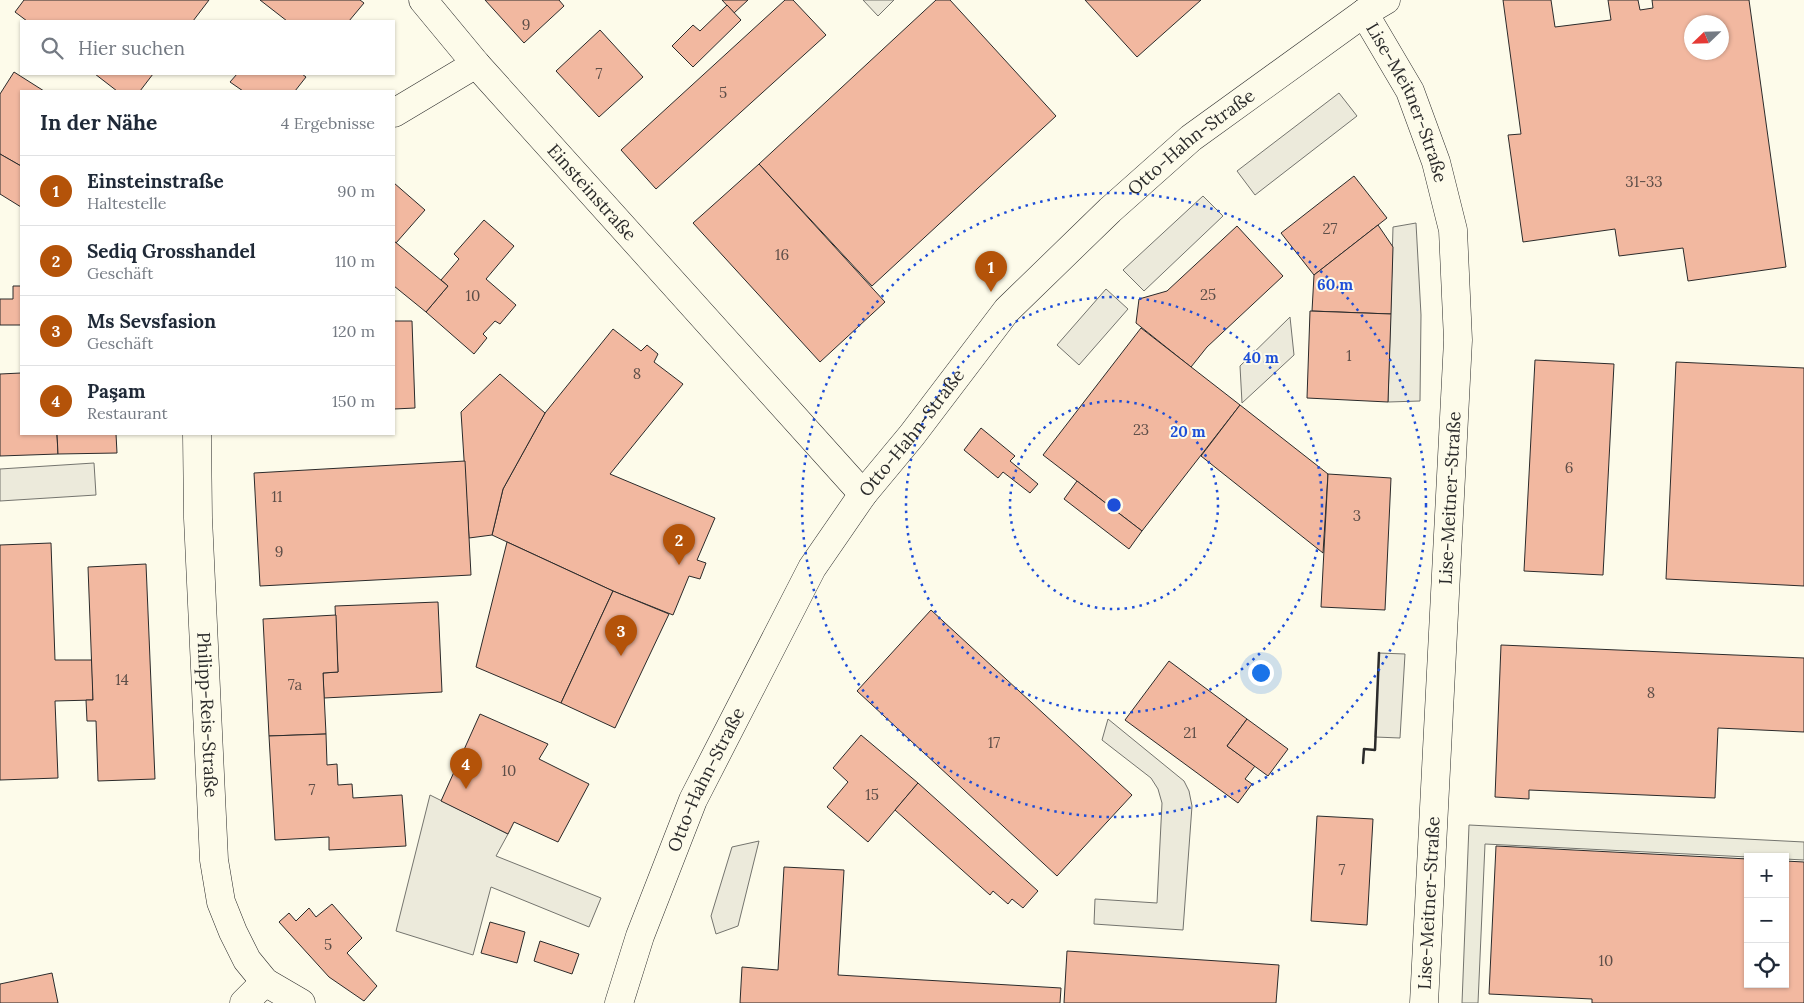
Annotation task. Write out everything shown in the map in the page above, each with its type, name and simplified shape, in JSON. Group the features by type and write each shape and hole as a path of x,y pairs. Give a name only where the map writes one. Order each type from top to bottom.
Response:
{"street":[{"name":"Einsteinstraße","path":"423,0 476,64 863,494"},
{"name":"Otto-Hahn-Straße","path":"619,1003 640,936 693,800 812,568 863,494 912,435 1007,310 1110,210 1191,138 1375,7"},
{"name":"Lise-Meitner-Straße","path":"1375,7 1410,91 1436,162 1453,230 1458,340 1424,1003"},
{"path":"395,112 476,64"},
{"name":"Philipp-Reis-Straße","path":"197,435 198,527 214,860 221,902 247,960 265,982 301,1003"},
{"path":"244,1003 265,982"}],"shaded area":[{"path":"863,0 894,0 878,16"},
{"path":"1339,93 1357,116 1255,195 1237,171"},
{"path":"1203,196 1223,216 1144,291 1123,270"},
{"path":"1416,223 1421,315 1420,401 1388,402 1393,227"},
{"path":"1106,289 1128,309 1079,365 1057,345"},
{"path":"1290,317 1294,355 1242,403 1240,366"},
{"path":"94,463 96,495 0,501 0,469"},
{"path":"1379,653 1405,654 1400,738 1375,737"},
{"path":"1108,719 1184,781 1189,791 1192,806 1183,930 1094,924 1095,899 1157,903 1162,803 1158,789 1151,778 1102,740"},
{"path":"430,795 508,834 496,856 601,898 589,927 491,887 473,955 396,931"},
{"path":"1469,825 1804,842 1804,860 1789,859 1789,853 1744,853 1744,857 1485,844 1478,1003 1462,1003"},
{"path":"759,841 738,926 716,934 711,916 732,847"}],"building":[{"path":"24,0 209,0 194,20 26,20 15,12"},
{"path":"260,0 360,0 364,3 350,20 286,20"},
{"path":"485,0 559,0 564,6 524,43"},
{"path":"722,0 748,0 734,13"},
{"path":"785,0 793,0 826,35 656,189 621,150"},
{"path":"936,0 950,0 1056,116 872,286 759,164"},
{"path":"1085,0 1201,0 1137,57"},
{"path":"1503,0 1551,0 1555,27 1611,20 1608,0 1638,0 1640,10 1653,8 1652,0 1749,0 1786,267 1688,281 1683,248 1619,256 1615,229 1523,242 1508,135 1521,134"},
{"path":"727,5 741,20 693,67 672,46 693,25 700,31"},
{"path":"600,30 643,77 599,117 556,71"},
{"path":"14,72 42,90 20,90 20,165 0,154 0,94"},
{"path":"96,75 152,75 141,90 116,90"},
{"path":"236,75 303,75 306,77 296,90 242,90 230,82"},
{"path":"0,154 20,165 20,206 0,194"},
{"path":"759,164 885,302 820,362 693,223"},
{"path":"1354,176 1387,218 1314,275 1281,233"},
{"path":"395,184 425,210 395,242"},
{"path":"484,220 514,246 486,279 516,305 500,324 495,321 483,334 487,338 474,354 426,312 448,286 441,280 459,259 454,254"},
{"path":"1378,225 1393,247 1391,314 1312,311 1314,275"},
{"path":"1237,226 1283,276 1207,347 1191,367 1136,323 1139,299 1167,291"},
{"path":"395,242 448,286 426,312 395,287"},
{"path":"13,286 20,286 20,325 0,325 0,299 13,299"},
{"path":"1310,311 1391,314 1388,402 1307,398"},
{"path":"395,321 412,321 415,408 395,409"},
{"path":"1141,328 1240,405 1142,531 1043,455"},
{"path":"613,329 641,351 647,345 658,354 654,362 683,384 610,474 715,518 697,560 706,563 700,579 689,576 673,615 613,591 492,535 503,489 545,413"},
{"path":"1535,360 1614,364 1603,575 1524,571"},
{"path":"1676,362 1804,368 1804,586 1666,579"},
{"path":"20,373 20,435 57,435 58,454 0,456 0,374"},
{"path":"500,374 545,413 503,489 492,535 469,538 461,412"},
{"path":"1240,405 1328,474 1323,553 1201,456"},
{"path":"981,428 1015,456 1010,461 1038,484 1030,493 1003,472 998,478 964,450"},
{"path":"57,435 116,435 117,453 58,454"},
{"path":"465,461 471,575 260,586 254,473"},
{"path":"1328,474 1391,478 1385,610 1321,607"},
{"path":"1077,481 1142,531 1129,549 1064,499"},
{"path":"507,542 613,591 561,703 476,667"},
{"path":"51,543 55,660 92,660 93,700 55,701 58,778 0,780 0,545"},
{"path":"146,564 155,779 98,781 96,721 87,721 86,700 93,700 88,567"},
{"path":"613,591 669,614 615,728 561,703"},
{"path":"438,602 442,692 324,698 323,673 338,672 335,606"},
{"path":"931,610 1132,795 1057,876 857,691"},
{"path":"336,615 338,672 323,673 326,734 269,736 263,619"},
{"path":"1501,645 1804,658 1804,732 1718,728 1715,798 1529,790 1529,799 1495,797"},
{"path":"1169,661 1247,719 1227,746 1255,766 1245,779 1252,784 1238,803 1125,720"},
{"path":"480,714 548,744 539,759 589,784 558,842 514,822 508,834 441,801"},
{"path":"1247,719 1288,749 1268,776 1227,746"},
{"path":"326,734 327,765 337,764 338,785 352,784 353,798 402,795 406,846 329,850 329,837 275,840 269,736"},
{"path":"861,735 918,783 868,842 827,807 848,782 833,768"},
{"path":"918,783 1038,891 1023,908 1012,899 1008,904 993,891 990,895 895,810"},
{"path":"1317,816 1373,819 1367,925 1311,921"},
{"path":"1496,846 1744,859 1744,988 1789,988 1789,861 1804,862 1804,1003 1592,1003 1592,999 1489,994"},
{"path":"784,867 844,870 838,975 1061,988 1060,1003 740,1003 742,967 778,970"},
{"path":"332,904 362,938 347,953 377,986 364,1001 329,977 279,922 289,913 296,921 309,908 316,917"},
{"path":"490,922 525,932 517,963 481,953"},
{"path":"540,941 579,954 572,974 534,961"},
{"path":"1067,951 1279,965 1276,1003 1064,1003"},
{"path":"52,973 58,1003 0,1003 0,984"}],"wall":[{"path":"1363,763 1364,749 1375,750 1379,653"}],"place":[{"name":"Einsteinstraße","path":"991,292"},
{"name":"Sediq Grosshandel","path":"679,565"},
{"name":"Ms Sevsfasion","path":"621,656"},
{"name":"Paşam","path":"466,789"}]}
